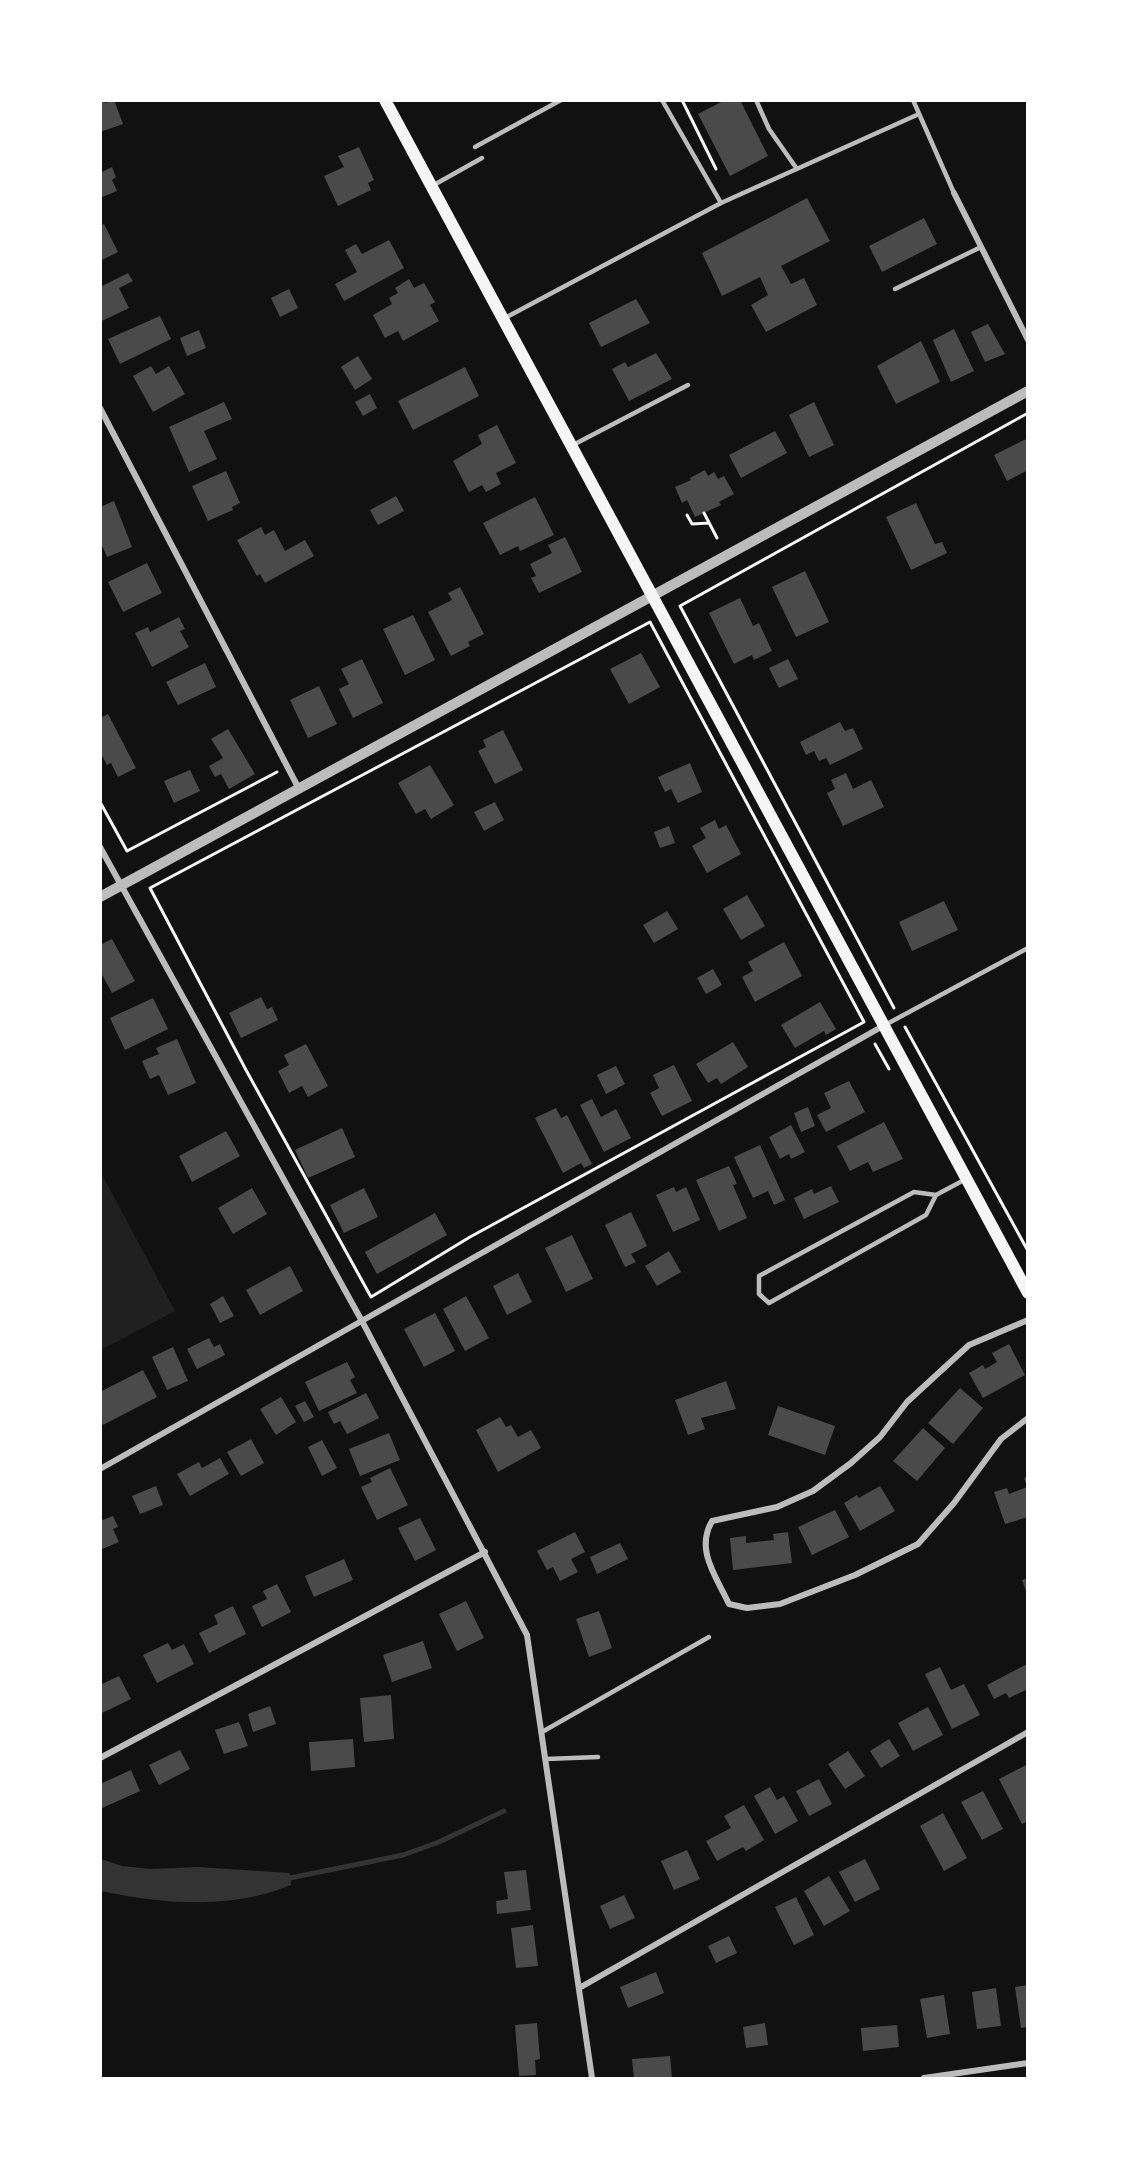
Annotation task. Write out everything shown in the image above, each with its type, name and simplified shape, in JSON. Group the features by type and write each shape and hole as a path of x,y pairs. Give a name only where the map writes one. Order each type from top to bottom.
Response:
{"main road":[{"path":"385,100 650,597 1028,1293"}],"street":[{"path":"954,192 1028,340"},
{"path":"100,897 1028,391"},
{"path":"100,408 299,790"},
{"path":"100,847 363,1323 527,1635 581,1987 592,2079"},
{"path":"100,1469 363,1323 883,1026"},
{"path":"1028,1320 969,1345 907,1402 880,1437 813,1491 777,1508 712,1521 704,1534 704,1551 729,1604 747,1608 780,1604 855,1575 918,1544 954,1503 1001,1439 1028,1418"},
{"path":"100,1758 485,1552"},
{"path":"581,1987 1028,1732"},
{"path":"924,2079 1028,2063"}],"lane":[{"path":"475,147 561,100"},
{"path":"662,100 721,203"},
{"path":"756,100 769,129 797,169"},
{"path":"913,100 954,192"},
{"path":"502,320 721,203 919,114"},
{"path":"431,187 482,159"},
{"path":"895,289 981,247"},
{"path":"570,446 688,384"},
{"path":"883,1026 1028,948"},
{"path":"936,1195 914,1192 759,1276 759,1294 769,1303 796,1289 926,1215 936,1195 966,1179"},
{"path":"542,1732 708,1637"},
{"path":"546,1759 598,1757"}],"path":[{"path":"682,100 716,169"},
{"path":"1028,413 680,606 899,1016 1028,1251"},
{"path":"704,513 717,538"},
{"path":"687,515 693,524 709,524"},
{"path":"650,622 864,1022 470,1237 371,1297 246,1070 150,888 650,622"},
{"path":"100,802 128,851 280,770"}],"shaded area":[{"path":"100,1171 175,1311 101,1350 100,1350"},
{"path":"101,1859 122,1866 151,1869 198,1867 290,1873 291,1885 268,1893 221,1901 173,1901 125,1896 101,1891"}],"building":[{"path":"100,100 106,103 114,100 123,124 100,132"},
{"path":"725,100 740,100 768,156 730,176 698,114"},
{"path":"359,147 374,180 368,183 371,190 338,206 324,176 344,167 338,156"},
{"path":"112,167 116,177 112,180 117,191 100,198 100,168 102,172"},
{"path":"807,198 830,241 781,266 791,284 804,278 817,305 766,332 751,305 768,295 760,277 722,296 702,253"},
{"path":"924,218 937,244 882,272 869,246"},
{"path":"104,224 118,252 100,261 100,226"},
{"path":"389,240 404,268 344,301 335,284 357,272 345,250 356,244 362,254"},
{"path":"128,273 133,281 119,288 129,308 100,322 100,287"},
{"path":"409,279 414,288 424,283 435,302 430,305 439,321 403,341 398,331 385,338 373,315 392,304 389,298 398,293 395,288"},
{"path":"289,289 298,308 280,317 271,298"},
{"path":"636,299 650,323 601,347 589,323"},
{"path":"160,316 171,339 120,364 108,339"},
{"path":"988,324 1005,354 985,362 971,332"},
{"path":"954,329 974,371 951,382 933,340"},
{"path":"199,330 206,348 187,356 180,338"},
{"path":"921,341 940,382 896,404 877,366"},
{"path":"656,353 672,379 629,401 612,369 625,362 628,367"},
{"path":"358,356 372,379 355,390 341,367"},
{"path":"151,366 156,374 169,366 185,394 153,412 133,376"},
{"path":"465,367 479,396 413,430 398,401"},
{"path":"370,394 377,408 363,416 355,402"},
{"path":"224,402 232,419 204,431 217,459 189,472 169,427"},
{"path":"814,402 834,445 809,457 789,415"},
{"path":"497,425 516,463 496,473 501,484 486,492 482,485 469,492 453,461 482,444 478,435"},
{"path":"775,431 787,453 741,478 729,455"},
{"path":"1028,438 1028,470 1007,481 994,455"},
{"path":"705,470 708,476 714,472 718,479 724,476 734,494 719,502 721,505 695,517 687,500 682,503 675,487"},
{"path":"226,471 240,503 232,507 233,510 208,521 192,486"},
{"path":"396,496 404,511 378,525 370,510"},
{"path":"535,497 554,535 520,551 518,546 500,555 483,523"},
{"path":"114,501 132,547 107,557 100,541 100,507"},
{"path":"916,503 935,544 942,542 947,553 911,570 886,517"},
{"path":"261,527 265,535 274,530 285,551 305,540 314,556 265,583 260,574 257,576 237,540"},
{"path":"565,537 582,572 539,593 531,578 536,576 530,564 552,553 548,545"},
{"path":"147,563 162,593 123,612 108,582"},
{"path":"805,571 829,622 796,637 772,587"},
{"path":"460,587 484,634 468,642 470,646 451,656 428,612 452,600 448,593"},
{"path":"740,598 753,626 759,623 772,651 754,660 752,655 734,664 709,613"},
{"path":"413,615 435,660 405,675 383,629"},
{"path":"179,617 185,629 180,631 189,647 152,667 135,633 148,627 150,632"},
{"path":"641,653 660,687 629,704 610,669"},
{"path":"362,659 383,703 353,718 339,689 349,684 341,669"},
{"path":"788,659 798,679 779,688 769,668"},
{"path":"205,663 216,687 178,705 166,682"},
{"path":"319,686 337,724 308,738 290,700"},
{"path":"108,714 136,768 118,777 111,763 107,765 100,752 100,718"},
{"path":"840,722 845,731 853,728 863,749 830,765 826,758 819,761 814,751 806,755 800,742"},
{"path":"228,729 255,774 229,789 221,774 215,777 209,766 223,758 211,739"},
{"path":"503,730 523,770 495,784 478,751 486,747 483,740"},
{"path":"690,763 702,792 678,803 671,789 665,792 658,777"},
{"path":"430,765 454,805 431,819 425,809 416,814 398,783"},
{"path":"190,770 200,791 174,803 164,781"},
{"path":"846,773 853,789 871,780 884,807 843,826 827,793 835,789 831,780"},
{"path":"495,802 504,820 484,831 474,812"},
{"path":"715,820 719,829 726,825 741,854 707,873 692,846 706,838 700,828"},
{"path":"669,826 675,843 660,848 654,832"},
{"path":"747,895 765,926 741,940 723,909"},
{"path":"944,901 958,930 912,951 899,922"},
{"path":"667,911 678,929 654,943 643,925"},
{"path":"112,939 135,981 112,993 100,971 100,945"},
{"path":"784,942 802,976 755,1002 742,977 753,971 748,962"},
{"path":"713,969 722,985 706,994 697,978"},
{"path":"261,997 267,1009 272,1007 278,1020 241,1038 229,1013"},
{"path":"153,998 168,1029 125,1050 110,1018"},
{"path":"820,1002 836,1029 826,1035 824,1031 795,1048 781,1025"},
{"path":"177,1039 196,1083 168,1095 159,1075 150,1079 142,1061 159,1054 156,1048"},
{"path":"733,1042 748,1067 721,1084 717,1078 708,1083 696,1064"},
{"path":"306,1044 328,1086 308,1097 302,1086 289,1093 278,1071 289,1065 284,1055"},
{"path":"674,1065 692,1101 662,1116 650,1093 659,1088 653,1075"},
{"path":"616,1066 625,1084 606,1094 597,1075"},
{"path":"849,1081 865,1112 826,1132 817,1115 831,1108 824,1093"},
{"path":"592,1099 601,1117 616,1109 631,1138 604,1152 580,1105"},
{"path":"808,1107 815,1126 801,1132 794,1113"},
{"path":"556,1108 561,1118 567,1115 592,1164 584,1168 581,1163 563,1173 535,1118"},
{"path":"884,1122 903,1159 873,1172 868,1162 850,1171 837,1146"},
{"path":"791,1125 805,1152 791,1159 789,1154 780,1159 769,1137"},
{"path":"342,1128 355,1157 308,1178 295,1150"},
{"path":"226,1131 240,1156 192,1182 179,1156"},
{"path":"760,1145 785,1200 774,1205 768,1191 753,1198 734,1157"},
{"path":"729,1166 737,1184 733,1185 747,1218 719,1231 696,1180"},
{"path":"831,1186 839,1202 804,1219 794,1198 812,1189 814,1194"},
{"path":"674,1187 676,1192 686,1187 700,1220 673,1232 656,1195"},
{"path":"252,1188 267,1214 233,1234 218,1208"},
{"path":"364,1188 378,1217 344,1233 330,1205"},
{"path":"631,1212 647,1246 631,1254 636,1262 625,1267 605,1225"},
{"path":"435,1213 447,1235 377,1274 365,1252"},
{"path":"572,1235 593,1279 566,1292 545,1248"},
{"path":"669,1251 681,1272 657,1286 645,1266"},
{"path":"290,1266 303,1291 260,1315 246,1290"},
{"path":"518,1273 532,1302 507,1315 493,1286"},
{"path":"223,1296 234,1316 220,1323 210,1304"},
{"path":"466,1296 489,1338 465,1351 443,1309"},
{"path":"435,1313 455,1351 424,1367 404,1329"},
{"path":"209,1338 214,1347 220,1344 225,1355 197,1369 187,1349"},
{"path":"1009,1344 1025,1375 983,1398 969,1373 983,1365 985,1369 997,1362 992,1353"},
{"path":"173,1347 188,1381 167,1390 152,1357"},
{"path":"347,1362 355,1377 350,1380 357,1393 319,1411 305,1382"},
{"path":"143,1370 157,1397 103,1425 100,1419 100,1392"},
{"path":"726,1381 736,1409 701,1418 705,1429 688,1435 675,1400"},
{"path":"960,1388 983,1408 953,1444 928,1423"},
{"path":"366,1393 379,1418 347,1434 340,1421 334,1424 328,1412"},
{"path":"281,1397 296,1422 276,1435 260,1409"},
{"path":"305,1401 314,1417 304,1422 295,1406"},
{"path":"778,1406 835,1426 825,1455 768,1435"},
{"path":"500,1417 506,1427 511,1425 518,1437 531,1430 541,1448 498,1472 476,1430"},
{"path":"923,1428 945,1448 917,1481 893,1461"},
{"path":"389,1433 400,1460 360,1476 349,1449"},
{"path":"251,1439 264,1463 241,1476 227,1452"},
{"path":"322,1440 337,1468 322,1476 308,1447"},
{"path":"220,1458 229,1474 190,1496 177,1474 199,1462 202,1468"},
{"path":"390,1468 408,1505 377,1520 361,1487 372,1482 370,1478"},
{"path":"1028,1477 1028,1517 1005,1524 994,1492 1007,1488 1009,1494 1027,1487 1024,1478"},
{"path":"156,1486 163,1505 140,1514 132,1496"},
{"path":"880,1486 895,1511 860,1531 844,1503 857,1495 859,1498"},
{"path":"835,1510 849,1537 812,1555 798,1527"},
{"path":"113,1516 118,1527 113,1529 119,1542 100,1550 100,1521"},
{"path":"420,1518 436,1550 415,1561 398,1528"},
{"path":"575,1532 585,1552 571,1559 578,1572 560,1581 553,1567 547,1570 537,1551"},
{"path":"788,1532 792,1563 733,1570 730,1538 746,1536 746,1543 774,1540 773,1534"},
{"path":"620,1543 628,1559 597,1574 590,1557"},
{"path":"344,1559 353,1580 314,1597 305,1576"},
{"path":"1028,1578 1028,1593 1027,1594 1022,1580"},
{"path":"277,1584 291,1612 262,1627 252,1606 267,1599 263,1591"},
{"path":"466,1601 484,1638 457,1651 439,1614"},
{"path":"233,1606 246,1634 209,1653 199,1633 218,1624 214,1615"},
{"path":"599,1611 612,1648 589,1657 576,1619"},
{"path":"423,1641 432,1668 392,1682 383,1655"},
{"path":"168,1643 172,1650 184,1644 194,1664 157,1683 143,1655"},
{"path":"1027,1664 1028,1689 1009,1698 1006,1693 994,1699 987,1685"},
{"path":"940,1667 951,1690 964,1684 980,1715 952,1729 925,1674"},
{"path":"119,1676 131,1699 100,1714 100,1685"},
{"path":"391,1695 394,1739 364,1742 360,1698"},
{"path":"270,1706 276,1724 253,1732 248,1714"},
{"path":"928,1707 943,1735 913,1751 898,1723"},
{"path":"239,1722 248,1746 224,1754 215,1730"},
{"path":"353,1739 355,1767 311,1771 309,1742"},
{"path":"889,1739 900,1756 881,1768 870,1751"},
{"path":"180,1750 190,1769 159,1785 149,1765"},
{"path":"848,1751 865,1776 845,1789 828,1764"},
{"path":"1028,1764 1028,1821 1022,1824 999,1779"},
{"path":"131,1770 140,1791 100,1809 100,1784"},
{"path":"819,1779 832,1804 809,1816 796,1791"},
{"path":"770,1787 777,1800 784,1796 798,1821 775,1834 754,1796"},
{"path":"983,1791 1003,1829 982,1840 961,1802"},
{"path":"744,1805 764,1840 746,1851 743,1847 717,1861 706,1841 731,1828 724,1816"},
{"path":"943,1813 967,1858 944,1871 920,1826"},
{"path":"687,1850 700,1879 674,1890 661,1861"},
{"path":"865,1859 880,1889 855,1902 839,1872"},
{"path":"526,1870 531,1910 497,1914 496,1901 508,1899 504,1872"},
{"path":"829,1876 850,1911 824,1926 804,1891"},
{"path":"624,1895 635,1918 610,1929 600,1906"},
{"path":"796,1897 814,1935 794,1945 775,1907"},
{"path":"533,1925 538,1966 516,1968 511,1928"},
{"path":"729,1936 737,1953 716,1963 708,1946"},
{"path":"656,1972 664,1993 628,2008 620,1987"},
{"path":"1028,1985 1028,2027 1021,2028 1015,1987"},
{"path":"996,1988 1001,2026 977,2029 972,1992"},
{"path":"944,1995 950,2034 927,2038 920,1999"},
{"path":"537,2023 540,2059 535,2060 536,2075 519,2076 515,2025"},
{"path":"765,2023 768,2045 746,2048 743,2027"},
{"path":"897,2025 899,2047 863,2051 861,2028"},
{"path":"670,2056 672,2078 634,2078 632,2059"}],"waterway":[{"path":"285,1879 403,1855 439,1842 504,1811"}]}
